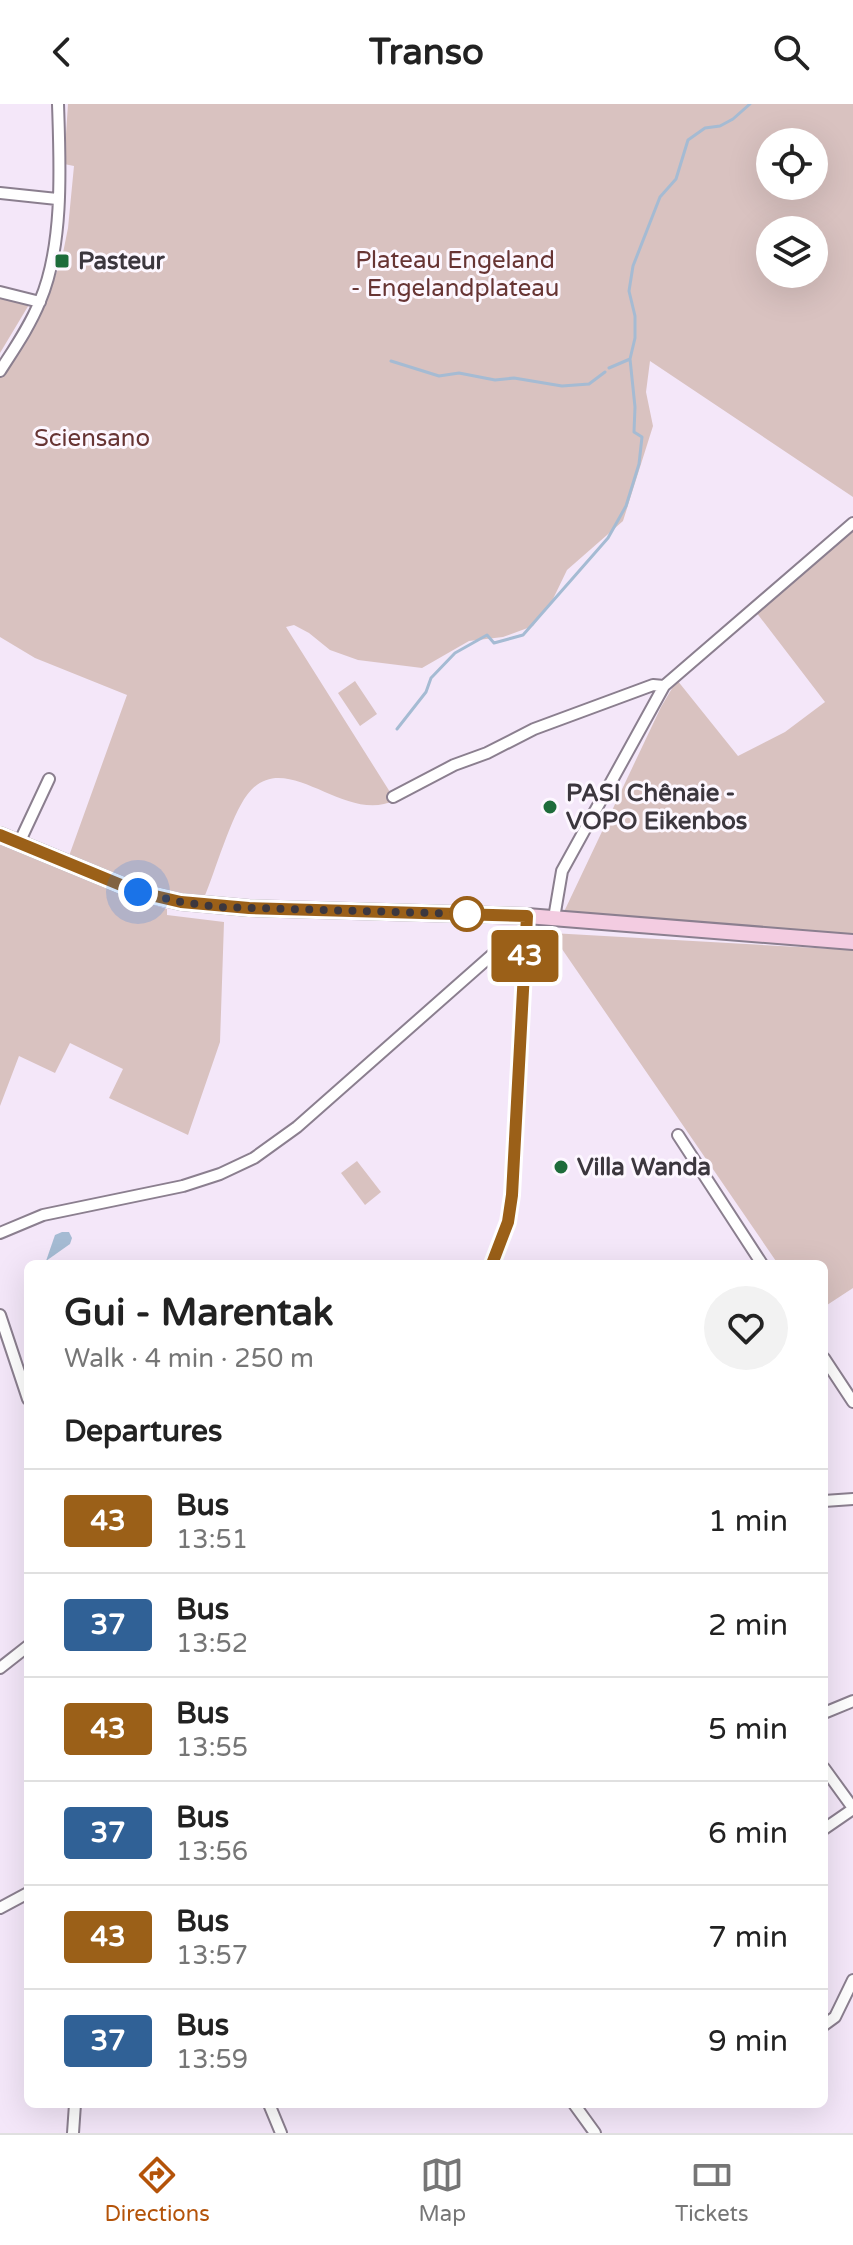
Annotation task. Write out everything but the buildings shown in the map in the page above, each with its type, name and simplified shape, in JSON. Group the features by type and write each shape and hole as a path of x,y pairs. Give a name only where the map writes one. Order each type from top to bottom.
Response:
{"street":[{"path":"0,371 40,302 56,249 60,159 58,104"},
{"path":"0,193 57,199"},
{"path":"0,292 40,302"},
{"path":"554,918 562,871 664,686 853,523"},
{"path":"393,797 468,758 487,753 534,729 653,685 664,686"},
{"path":"19,843 49,779"},
{"path":"0,835 138,892 181,902 249,908 527,916 853,942"},
{"path":"494,1260 508,1222 512,1195 527,916"},
{"path":"0,1233 43,1215 183,1186 220,1174 254,1158 297,1127 510,939 527,935"},
{"path":"678,1135 759,1260"},
{"path":"0,1315 24,1387"},
{"path":"828,1364 853,1402"},
{"path":"828,1501 853,1499"},
{"path":"0,1668 24,1649"},
{"path":"828,1711 853,1701"},
{"path":"828,1774 853,1809 828,1826"},
{"path":"0,1908 24,1895"},
{"path":"828,2022 835,2017 853,1980"},
{"path":"73,2133 75,2108"},
{"path":"271,2108 281,2133"},
{"path":"577,2108 595,2133"}],"green space":[{"name":"Plateau Engeland - Engelandplateau","path":"68,104 853,104 853,497 650,361 646,392 653,426 623,521 567,570 553,599 533,626 503,637 469,641 422,668 358,660 330,650 294,625 286,627 395,800 376,805 356,803 297,781 279,778 262,782 241,804 204,898 146,888 69,856 127,695 35,658 0,637 0,375 42,304 61,263 74,166 64,164"},
{"path":"0,296 30,303 0,353"},
{"path":"853,529 853,937 562,916 661,707 677,680 738,756 785,732 825,702 756,612"},
{"path":"355,681 377,714 360,726 338,693"},
{"path":"0,844 167,909 167,915 224,922 220,1042 188,1135 109,1098 123,1069 70,1043 55,1073 19,1056 0,1106"},
{"path":"551,933 853,950 853,1288 828,1304 828,1260 775,1260"},
{"path":"357,1161 381,1192 365,1205 341,1173"}],"water":[{"path":"69,1232 72,1238 70,1244 46,1260 55,1235"}],"waterway":[{"path":"397,729 426,692 431,678 455,653 487,635 494,643 523,635 608,538 626,506 639,464 642,437 634,432 630,359 635,338 635,316 629,291 633,266 660,197 676,179 688,140 705,128 720,126 733,119 750,104"},
{"path":"609,368 630,359"},
{"path":"391,361 439,376 459,373 495,380 514,378 562,386 589,384 605,372"}],"bus line":[{"name":"43","path":"0,835 138,892 181,902 218,907 527,916 512,1195 508,1222 494,1260"}],"place":[{"name":"Pasteur","path":"62,261"},
{"name":"PASI Chênaie - VOPO Eikenbos","path":"550,807"},
{"name":"Villa Wanda","path":"561,1167"}],"route":[{"path":"138,892 218,907 467,914"}],"park label":[{"name":"Sciensano","path":"92,438"}]}
